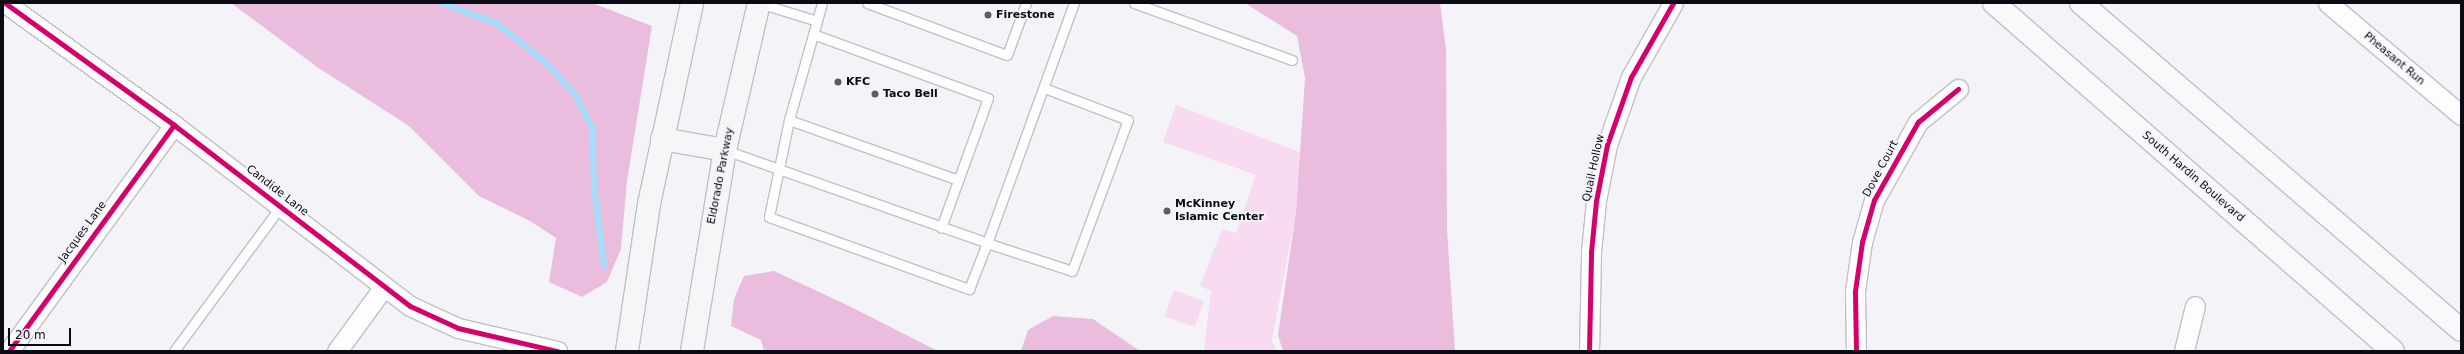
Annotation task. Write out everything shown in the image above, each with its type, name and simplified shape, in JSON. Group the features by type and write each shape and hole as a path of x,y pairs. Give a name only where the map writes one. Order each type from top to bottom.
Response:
{"main road":[{"path":"627,351 662,139 692,3"},
{"name":"Eldorado Parkway","path":"692,351 725,150 759,3"},
{"name":"South Hardin Boulevard","path":"1994,3 2392,351"},
{"path":"2080,3 2461,330"},
{"path":"662,139 725,150"}],"street":[{"name":"Candide Lane","path":"5,3 174,125 281,206 383,288 410,306 458,328 557,351"},
{"name":"Quail Hollow","path":"1588,351 1592,244 1608,145 1631,77 1673,3"},
{"name":"Pheasant Run","path":"2328,3 2461,115"},
{"name":"Dove Court","path":"1856,351 1855,291 1862,242 1874,200 1918,122 1958,89"},
{"name":"Jacques Lane","path":"9,351 174,125"},
{"path":"337,351 383,288"},
{"path":"2184,351 2195,306"}],"lane":[{"path":"759,3 817,21"},
{"path":"822,3 789,120 777,169 769,217 969,289 1044,88 1071,4"},
{"path":"867,3 1007,55 1026,3"},
{"path":"1134,3 1292,60"},
{"path":"813,34 988,98 941,228"},
{"path":"725,150 941,228 1072,271 1128,120 1044,88"},
{"path":"789,120 958,180"},
{"path":"174,351 281,206"}],"shaded area":[{"path":"231,3 592,3 652,26 627,181 621,249 607,282 582,297 549,282 556,238 530,221 479,196 409,126 317,67"},
{"path":"1245,3 1440,3 1446,49 1447,229 1455,351 1283,351 1278,335 1296,212 1305,78 1297,36"},
{"path":"1176,105 1300,152 1296,212 1272,340 1276,351 1204,351 1211,291 1200,286 1222,229 1236,233 1256,175 1163,142"},
{"path":"774,271 845,304 938,351 764,351 761,340 731,326 734,299 744,276"},
{"path":"1174,290 1204,301 1194,327 1164,316"},
{"path":"1053,316 1093,319 1140,351 1021,351 1028,330"}],"waterway":[{"path":"441,3 496,23 544,61 575,94 592,128 594,186 604,266"}],"cycle path":[{"path":"5,3 174,125 410,306 458,328 557,351"},
{"path":"1589,351 1591,252 1596,201 1607,145 1631,77 1673,3"},
{"path":"1856,351 1855,291 1862,242 1874,200 1918,122 1958,89"},
{"path":"9,351 174,125"}],"place":[{"name":"Firestone","path":"988,15"},
{"name":"KFC","path":"838,82"},
{"name":"Taco Bell","path":"875,94"},
{"name":"McKinney Islamic Center","path":"1167,211"}]}
